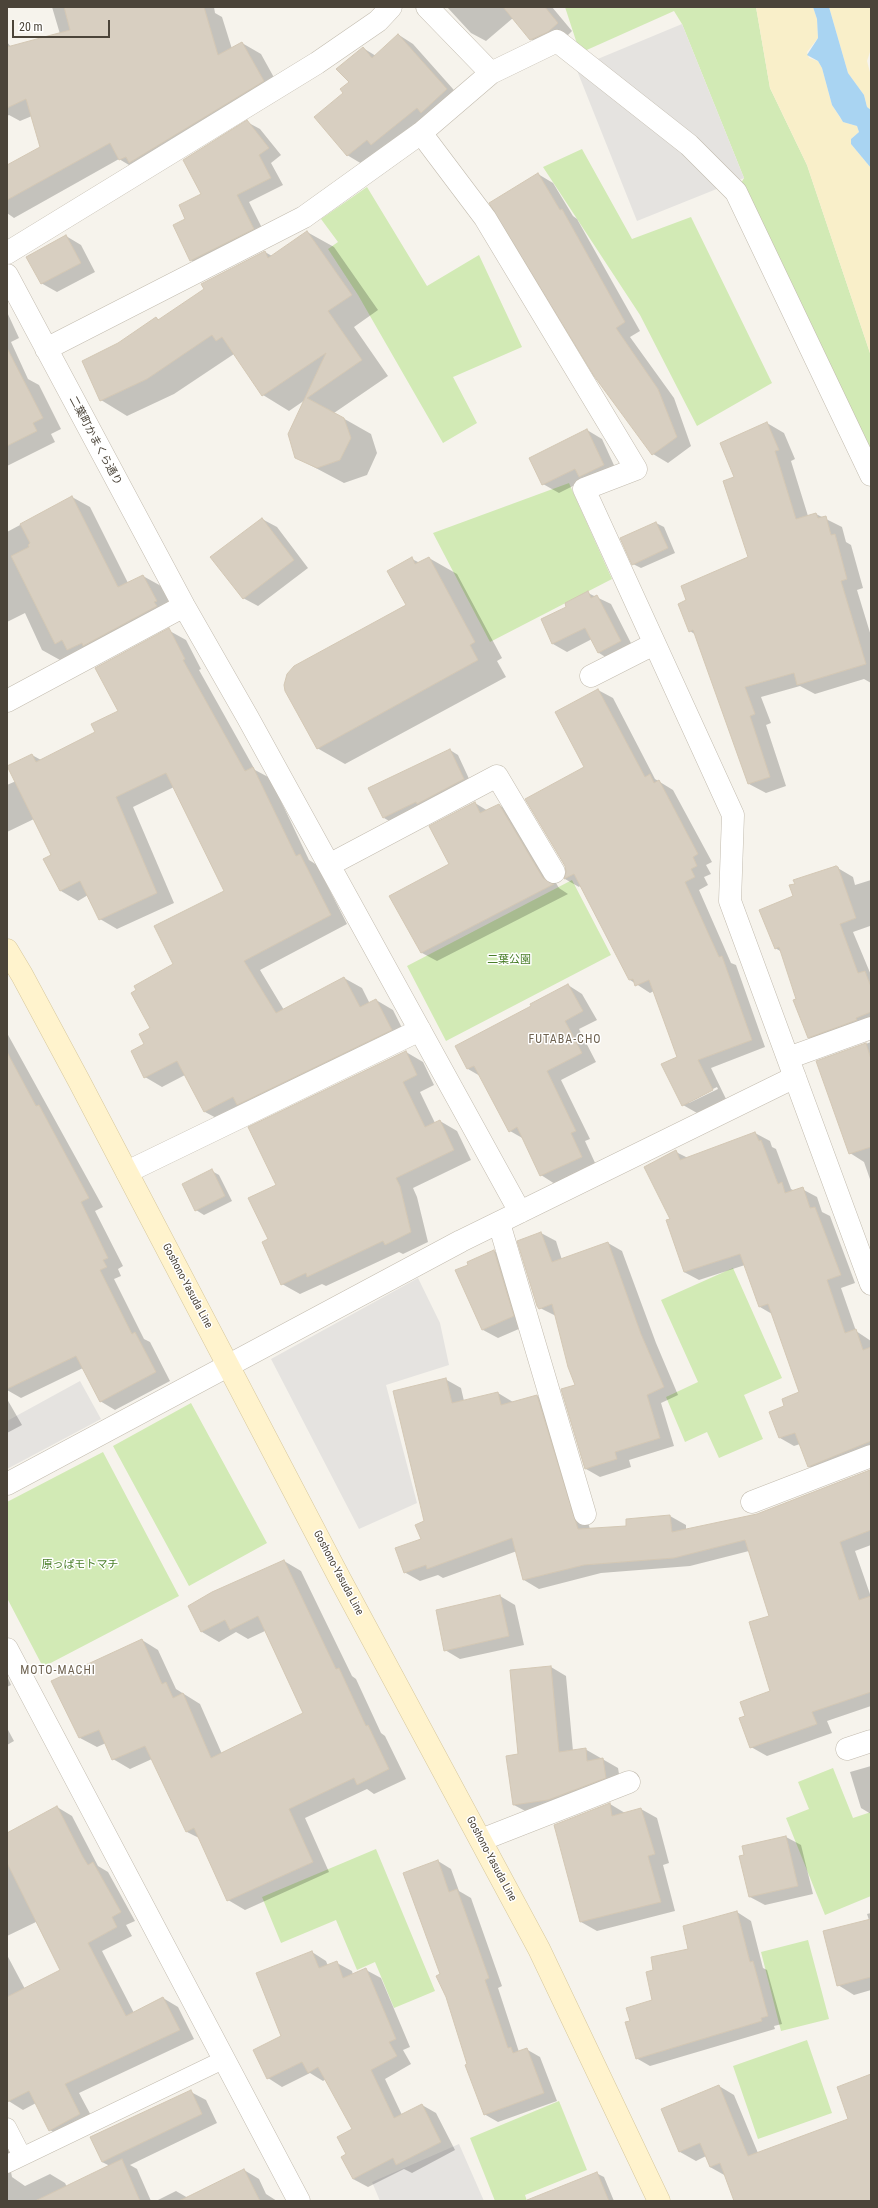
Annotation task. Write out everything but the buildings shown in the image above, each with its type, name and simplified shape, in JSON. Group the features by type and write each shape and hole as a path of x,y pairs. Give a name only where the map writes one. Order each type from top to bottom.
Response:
{"main road":[{"name":"Goshono-Yasuda Line","path":"7,950 22,975 127,1172 340,1579 543,1956 659,2201"}],"street":[{"path":"7,253 317,63 378,21 391,7"},
{"path":"427,7 491,73"},
{"path":"46,350 304,217 420,133 491,73 557,41 689,145 736,192 871,475"},
{"path":"420,133 485,218 636,470 584,489 732,815 730,901 871,1284"},
{"name":"二葉町かまくら通り","path":"7,275 184,606 329,865 520,1212"},
{"path":"7,701 184,606"},
{"path":"591,676 654,644"},
{"path":"329,865 497,776 554,872"},
{"path":"7,1484 461,1241 520,1212 791,1067 871,1028"},
{"path":"127,1172 420,1030"},
{"path":"499,1223 585,1514"},
{"path":"752,1502 871,1456"},
{"path":"7,1649 13,1675 299,2201"},
{"path":"847,1749 871,1741"},
{"path":"481,1840 629,1782"}],"lane":[{"path":"7,2128 15,2160 223,2060"}],"green space":[{"path":"565,7 756,7 770,88 807,165 871,356 871,476 736,192 744,178 682,24 674,11 580,53"},
{"path":"582,149 632,239 691,217 772,383 697,426 640,315 543,167"},
{"path":"367,187 427,286 479,255 522,347 453,377 477,423 443,443 358,295 328,249 338,242 321,219"},
{"path":"569,483 612,579 490,642 433,533"},
{"name":"二葉公園","path":"572,880 611,955 446,1041 407,966"},
{"path":"733,1268 782,1378 744,1395 763,1439 719,1458 707,1432 685,1442 666,1397 698,1382 661,1300"},
{"path":"191,1403 267,1543 189,1586 113,1446"},
{"name":"原っぱモトマチ","path":"103,1452 179,1596 43,1667 7,1598 7,1502"},
{"path":"833,1768 853,1818 871,1812 871,1896 825,1915 786,1818 809,1809 798,1782"},
{"path":"376,1849 435,1991 394,2008 375,1962 357,1970 336,1920 281,1943 262,1897"},
{"path":"808,1940 829,2019 781,2031 761,1952"},
{"path":"807,2040 832,2113 758,2139 733,2066"},
{"path":"559,2101 587,2170 525,2195 527,2201 495,2201 470,2138"}],"sand":[{"path":"756,7 813,7 817,19 818,38 807,52 809,58 818,61 822,68 832,105 843,122 857,126 859,132 851,139 851,144 871,168 871,356 807,165 770,88"},
{"path":"829,7 871,7 871,49 867,61 871,76 871,110 867,107 864,95 848,73"}],"shaded area":[{"path":"682,24 744,178 637,221 576,68"},
{"path":"418,1278 440,1323 449,1365 386,1385 417,1503 359,1529 271,1359"},
{"path":"80,1381 101,1419 7,1469 7,1421"},
{"path":"459,2144 484,2201 380,2201 372,2182"}],"water":[{"path":"813,7 829,7 848,73 864,95 867,107 871,110 871,168 851,144 851,139 859,132 857,126 843,122 832,105 822,68 818,61 807,55 818,38 817,19"}],"district":[{"name":"FUTABA-CHO","path":"565,1040"},
{"name":"MOTO-MACHI","path":"58,1671"}]}
